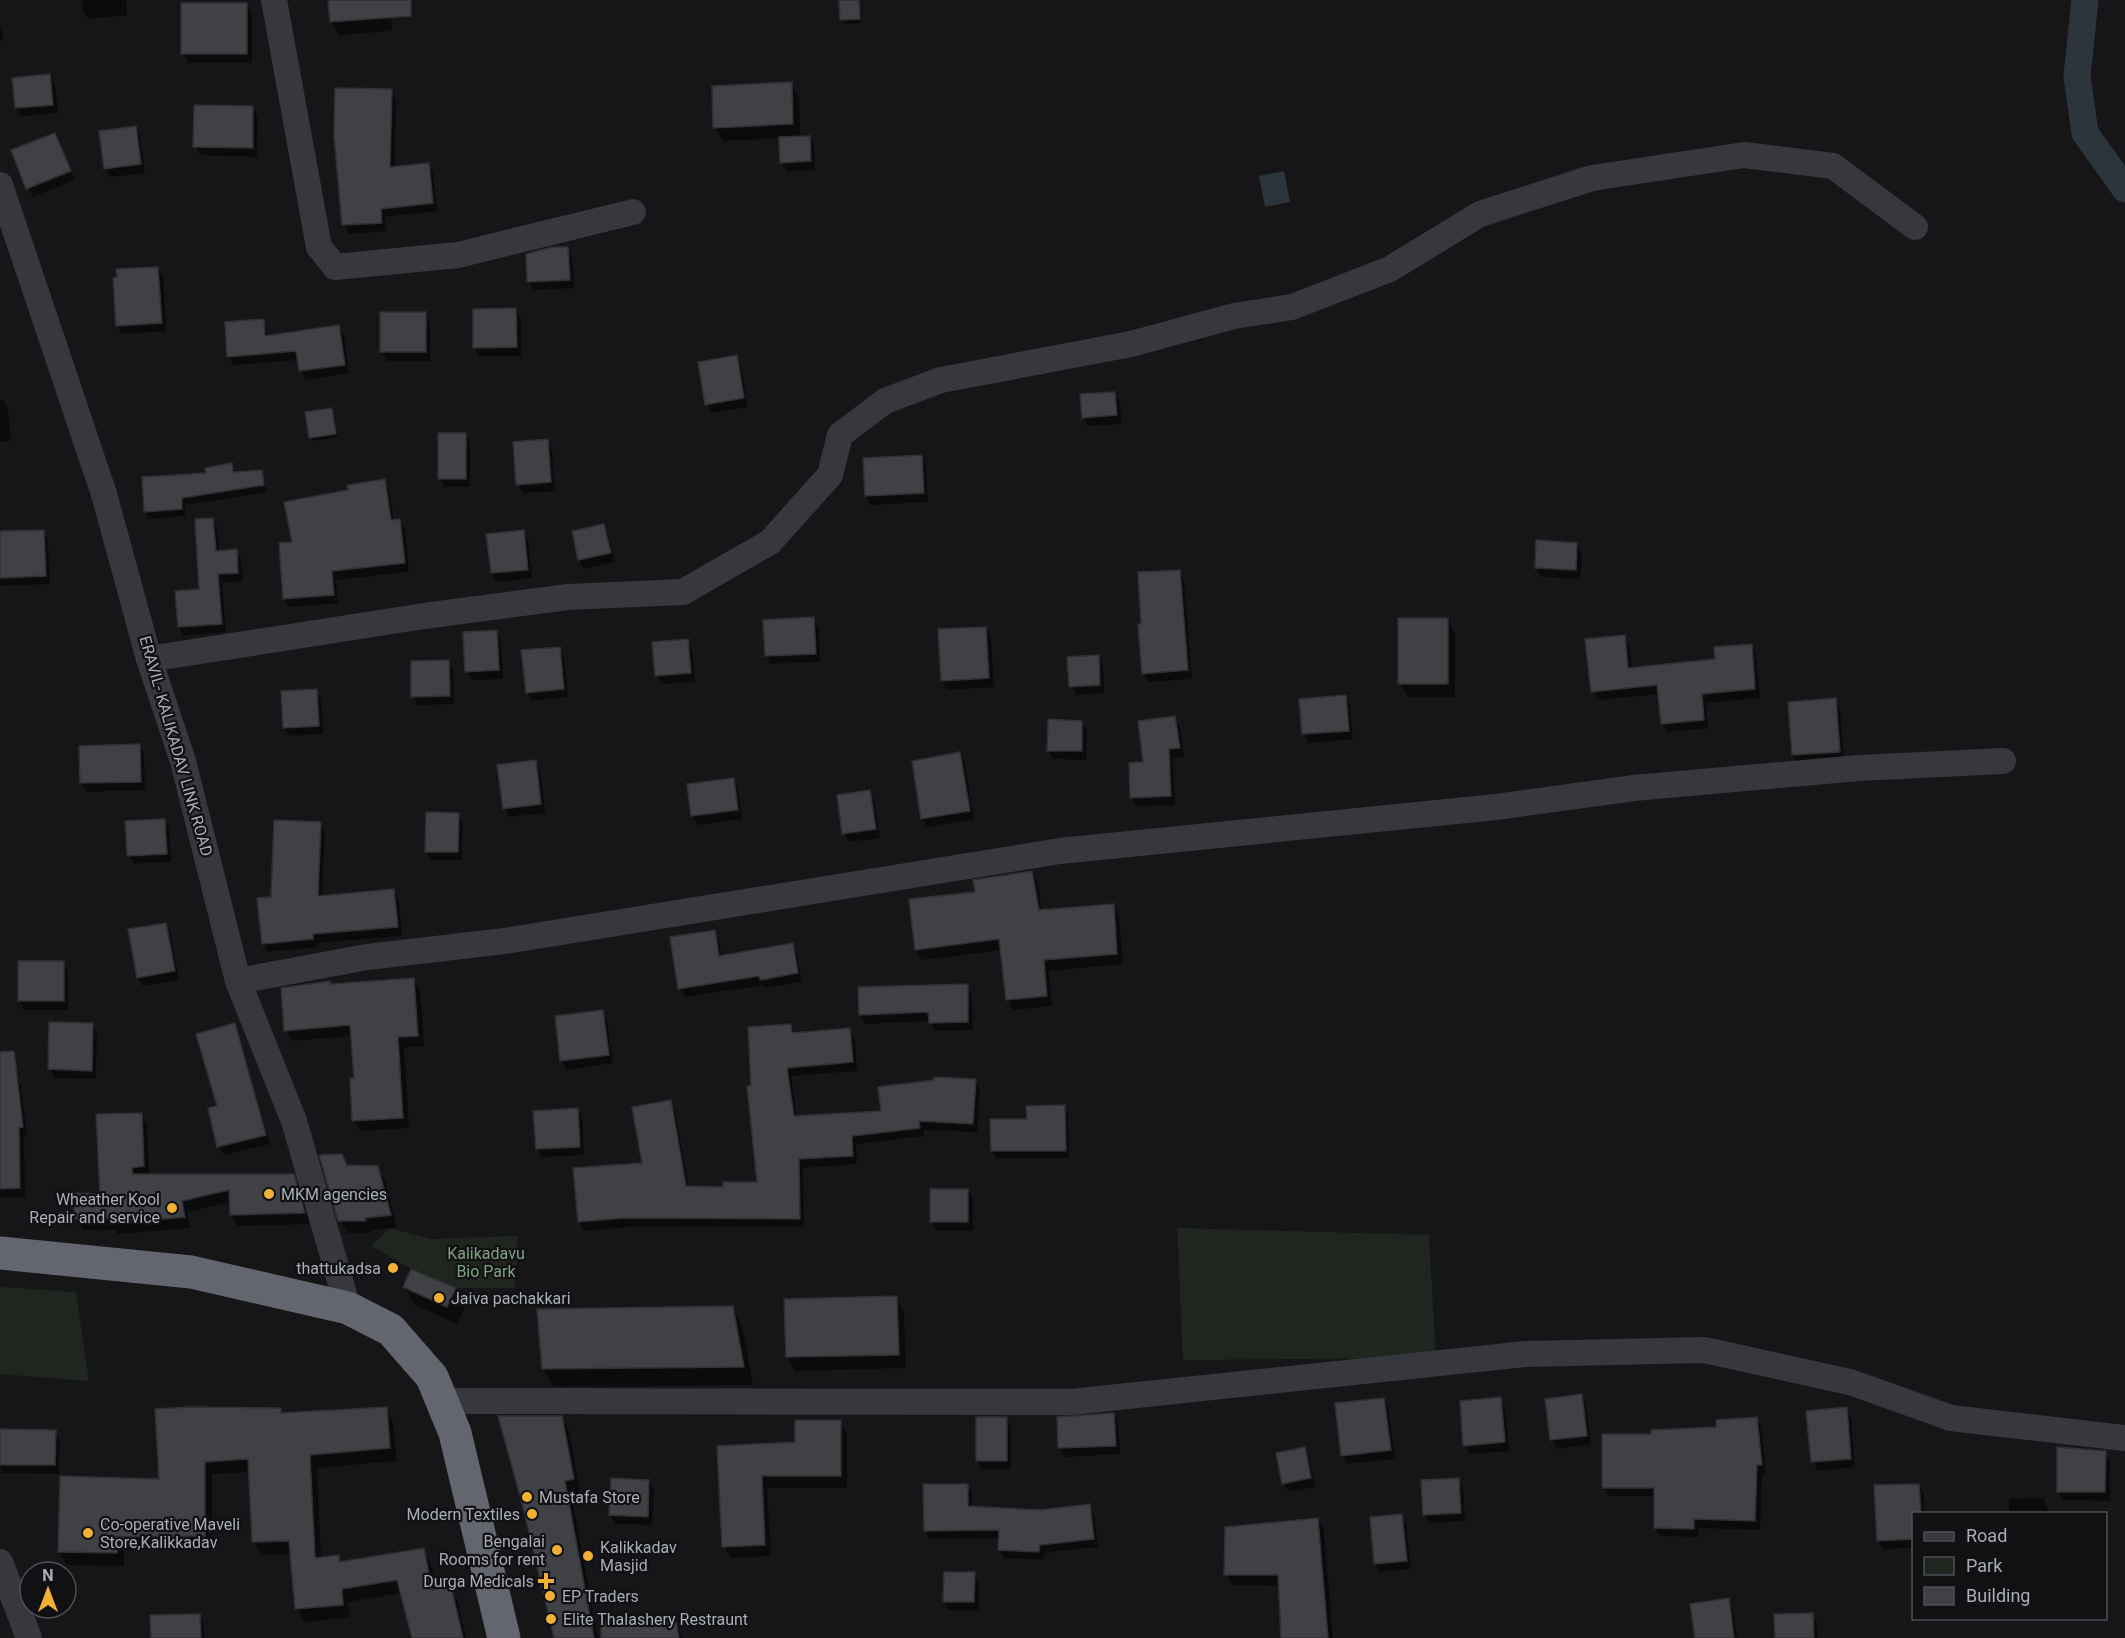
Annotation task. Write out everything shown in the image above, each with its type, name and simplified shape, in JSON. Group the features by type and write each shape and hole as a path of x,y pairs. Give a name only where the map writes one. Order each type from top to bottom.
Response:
{"highway":[{"path":"0,1253 191,1272 348,1308 391,1330 432,1377 444,1401 455,1433 504,1638"}],"street":[{"path":"274,0 319,247 335,267 458,255 633,212"},
{"path":"149,659 424,616 557,598 683,592 770,542 830,475 840,435 885,401 942,380 1131,344 1234,316 1292,308 1390,269 1480,214 1592,178 1744,155 1833,166 1915,227"},
{"name":"ERAVIL- KALIKADAV LINK ROAD","path":"0,185 104,494 149,659 183,761 238,981 294,1121 348,1308"},
{"path":"238,981 367,957 505,941 1060,851 1496,807 1634,788 1859,768 2002,761"},
{"path":"444,1401 1071,1402 1526,1354 1704,1350 1850,1382 1951,1418 2125,1438"},
{"path":"0,1562 29,1638"}],"green space":[{"name":"Kalikadavu Bio Park","path":"389,1228 431,1239 518,1236 515,1288 456,1288 411,1269 372,1246"},
{"path":"1177,1228 1429,1235 1436,1358 1183,1360"},
{"path":"0,1287 76,1292 89,1381 0,1374"}],"shaded area":[{"path":"1284,171 1290,202 1265,207 1259,176"}],"building":[{"path":"328,0 411,0 411,16 330,22"},
{"path":"839,0 859,0 860,19 840,20"},
{"path":"181,3 247,3 247,54 181,54"},
{"path":"50,74 53,105 15,108 12,78"},
{"path":"792,82 793,124 713,128 712,86"},
{"path":"335,88 392,89 390,167 429,163 433,203 381,209 382,223 342,225 334,136"},
{"path":"194,105 253,106 253,148 193,147"},
{"path":"136,126 141,164 104,169 99,131"},
{"path":"55,133 71,171 26,189 11,150"},
{"path":"810,136 811,161 780,163 779,137"},
{"path":"552,247 568,247 570,280 527,282 526,254"},
{"path":"158,267 162,323 116,326 113,278 117,277 116,269"},
{"path":"516,308 517,347 473,348 473,309"},
{"path":"380,312 426,312 426,352 380,352"},
{"path":"264,319 265,336 339,325 345,365 299,371 296,351 227,357 225,322"},
{"path":"737,355 744,398 705,405 698,362"},
{"path":"1115,392 1117,415 1082,418 1080,394"},
{"path":"332,408 336,434 309,438 305,412"},
{"path":"438,433 466,433 466,479 438,479"},
{"path":"548,439 551,482 516,485 513,442"},
{"path":"922,455 924,493 865,496 863,458"},
{"path":"232,463 233,472 262,470 264,485 182,498 182,509 144,512 142,477 206,473 205,468"},
{"path":"385,479 391,520 400,519 405,563 332,571 334,595 283,599 279,543 292,542 284,502 348,490 347,485"},
{"path":"213,518 216,551 237,549 238,573 218,574 222,624 178,627 175,591 199,589 195,519"},
{"path":"604,524 611,553 578,560 572,531"},
{"path":"44,530 46,576 0,578 0,531"},
{"path":"524,530 528,570 491,573 486,534"},
{"path":"1536,540 1577,543 1576,570 1535,568"},
{"path":"1180,570 1188,670 1142,674 1138,624 1141,624 1138,572"},
{"path":"814,617 816,654 765,656 763,620"},
{"path":"1398,618 1448,618 1448,684 1398,684"},
{"path":"986,627 989,678 941,681 938,629"},
{"path":"497,630 499,670 465,672 463,632"},
{"path":"1625,635 1628,668 1715,659 1714,647 1752,644 1755,689 1702,694 1704,720 1661,724 1657,685 1591,692 1585,639"},
{"path":"688,639 691,673 655,676 652,642"},
{"path":"560,647 564,689 526,693 521,650"},
{"path":"1099,655 1100,685 1069,687 1067,657"},
{"path":"449,660 450,696 411,697 411,661"},
{"path":"317,689 319,726 283,728 281,691"},
{"path":"1346,695 1349,731 1302,734 1299,699"},
{"path":"1836,698 1840,752 1792,755 1788,702"},
{"path":"1175,716 1180,748 1169,749 1171,796 1130,798 1129,763 1143,762 1138,721"},
{"path":"1048,719 1082,721 1082,751 1047,751"},
{"path":"140,744 141,782 80,783 79,746"},
{"path":"960,752 970,811 921,819 912,761"},
{"path":"536,760 541,804 503,809 497,765"},
{"path":"734,778 738,810 691,816 687,784"},
{"path":"870,790 876,829 842,834 837,795"},
{"path":"426,812 459,813 458,852 425,852"},
{"path":"165,819 167,854 127,856 125,821"},
{"path":"274,820 321,822 318,896 394,889 398,927 313,934 313,939 262,944 257,898 271,897"},
{"path":"1032,871 1039,910 1114,904 1117,954 1044,960 1047,996 1006,1000 999,939 915,950 909,899 975,892 973,880"},
{"path":"166,923 175,971 137,978 128,929"},
{"path":"715,930 719,956 793,943 798,973 760,980 759,976 678,989 670,937"},
{"path":"18,961 64,961 64,1001 18,1001"},
{"path":"414,978 418,1036 398,1037 403,1118 352,1121 350,1078 354,1078 350,1025 284,1031 281,988 330,981 330,984"},
{"path":"968,984 968,1022 929,1023 928,1012 859,1015 858,987"},
{"path":"603,1010 609,1055 560,1061 555,1016"},
{"path":"49,1022 93,1023 92,1071 48,1069"},
{"path":"235,1023 266,1135 217,1147 208,1108 217,1106 196,1034"},
{"path":"791,1024 792,1033 850,1028 853,1062 787,1068 794,1116 881,1111 878,1087 934,1080 934,1077 976,1079 973,1124 919,1121 920,1128 852,1136 853,1156 799,1159 800,1219 625,1218 578,1222 573,1168 642,1163 632,1107 671,1100 686,1186 723,1187 723,1182 757,1182 747,1086 751,1086 748,1027"},
{"path":"14,1051 23,1127 19,1128 20,1188 0,1189 0,1052"},
{"path":"1065,1105 1066,1151 991,1151 990,1119 1027,1119 1026,1106"},
{"path":"578,1108 580,1147 536,1149 533,1111"},
{"path":"142,1113 144,1166 132,1168 133,1174 294,1174 305,1213 230,1215 229,1190 182,1201 185,1217 110,1224 109,1219 75,1219 73,1193 100,1194 96,1114"},
{"path":"342,1154 347,1165 378,1166 391,1215 365,1218 366,1221 338,1221 319,1155"},
{"path":"930,1189 968,1189 968,1222 930,1222"},
{"name":"Jaiva pachakkari","path":"411,1269 456,1288 447,1307 403,1287"},
{"path":"897,1296 899,1355 786,1357 784,1299"},
{"path":"733,1306 744,1367 542,1369 537,1309"},
{"path":"1582,1394 1587,1436 1550,1440 1545,1399"},
{"path":"1501,1397 1505,1442 1463,1446 1460,1401"},
{"path":"1384,1398 1391,1450 1341,1456 1335,1403"},
{"path":"387,1407 390,1448 310,1455 315,1558 339,1555 339,1562 424,1548 432,1590 451,1586 463,1638 412,1638 397,1580 342,1589 343,1605 295,1609 289,1541 252,1542 248,1459 205,1462 205,1536 117,1537 117,1553 58,1552 60,1476 159,1479 155,1409 281,1408 281,1413"},
{"path":"1847,1407 1851,1459 1811,1462 1806,1411"},
{"path":"1114,1413 1116,1446 1058,1448 1057,1417"},
{"path":"498,1416 562,1416 574,1479 565,1481 594,1638 554,1638 522,1503"},
{"path":"976,1417 1007,1417 1007,1461 976,1461"},
{"path":"1757,1417 1762,1465 1757,1465 1755,1521 1694,1519 1694,1529 1654,1528 1654,1488 1602,1488 1602,1434 1651,1434 1651,1430 1716,1427 1716,1420"},
{"path":"795,1420 841,1420 841,1476 762,1476 765,1545 722,1547 717,1446 795,1442"},
{"path":"0,1429 56,1430 55,1465 0,1465"},
{"path":"1305,1447 1311,1478 1282,1484 1276,1453"},
{"path":"2057,1447 2106,1451 2105,1492 2057,1492"},
{"path":"611,1478 649,1480 648,1517 609,1515"},
{"path":"1459,1478 1461,1513 1423,1515 1421,1480"},
{"path":"923,1484 968,1484 968,1506 1040,1510 1090,1504 1094,1539 1040,1545 1039,1552 998,1550 999,1530 924,1531"},
{"path":"1919,1484 1921,1512 1912,1512 1912,1539 1877,1541 1874,1485"},
{"path":"1402,1514 1407,1561 1374,1564 1370,1517"},
{"path":"1318,1518 1328,1638 1281,1638 1278,1575 1224,1575 1225,1527"},
{"path":"944,1572 975,1572 974,1602 943,1602"},
{"path":"1729,1598 1734,1638 1695,1638 1690,1604"},
{"path":"1813,1613 1814,1638 1775,1638 1774,1614"},
{"path":"200,1614 201,1638 151,1638 150,1615"},
{"path":"675,1617 679,1638 601,1638 601,1621"}],"waterway":[{"path":"2085,0 2077,76 2085,133 2125,189"}],"place":[{"name":"MKM agencies","path":"269,1194"},
{"name":"Wheather Kool Repair and service","path":"172,1208"},
{"name":"thattukadsa","path":"393,1268"},
{"name":"Jaiva pachakkari","path":"439,1298"},
{"name":"Mustafa Store","path":"527,1497"},
{"name":"Modern Textiles","path":"532,1514"},
{"name":"Co-operative Maveli Store,Kalikkadav","path":"88,1533"},
{"name":"Bengalai Rooms for rent","path":"557,1550"},
{"name":"Kalikkadav Masjid","path":"588,1556"},
{"name":"Durga Medicals","path":"546,1581"},
{"name":"EP Traders","path":"550,1596"},
{"name":"Elite Thalashery Restraunt","path":"551,1619"}]}
